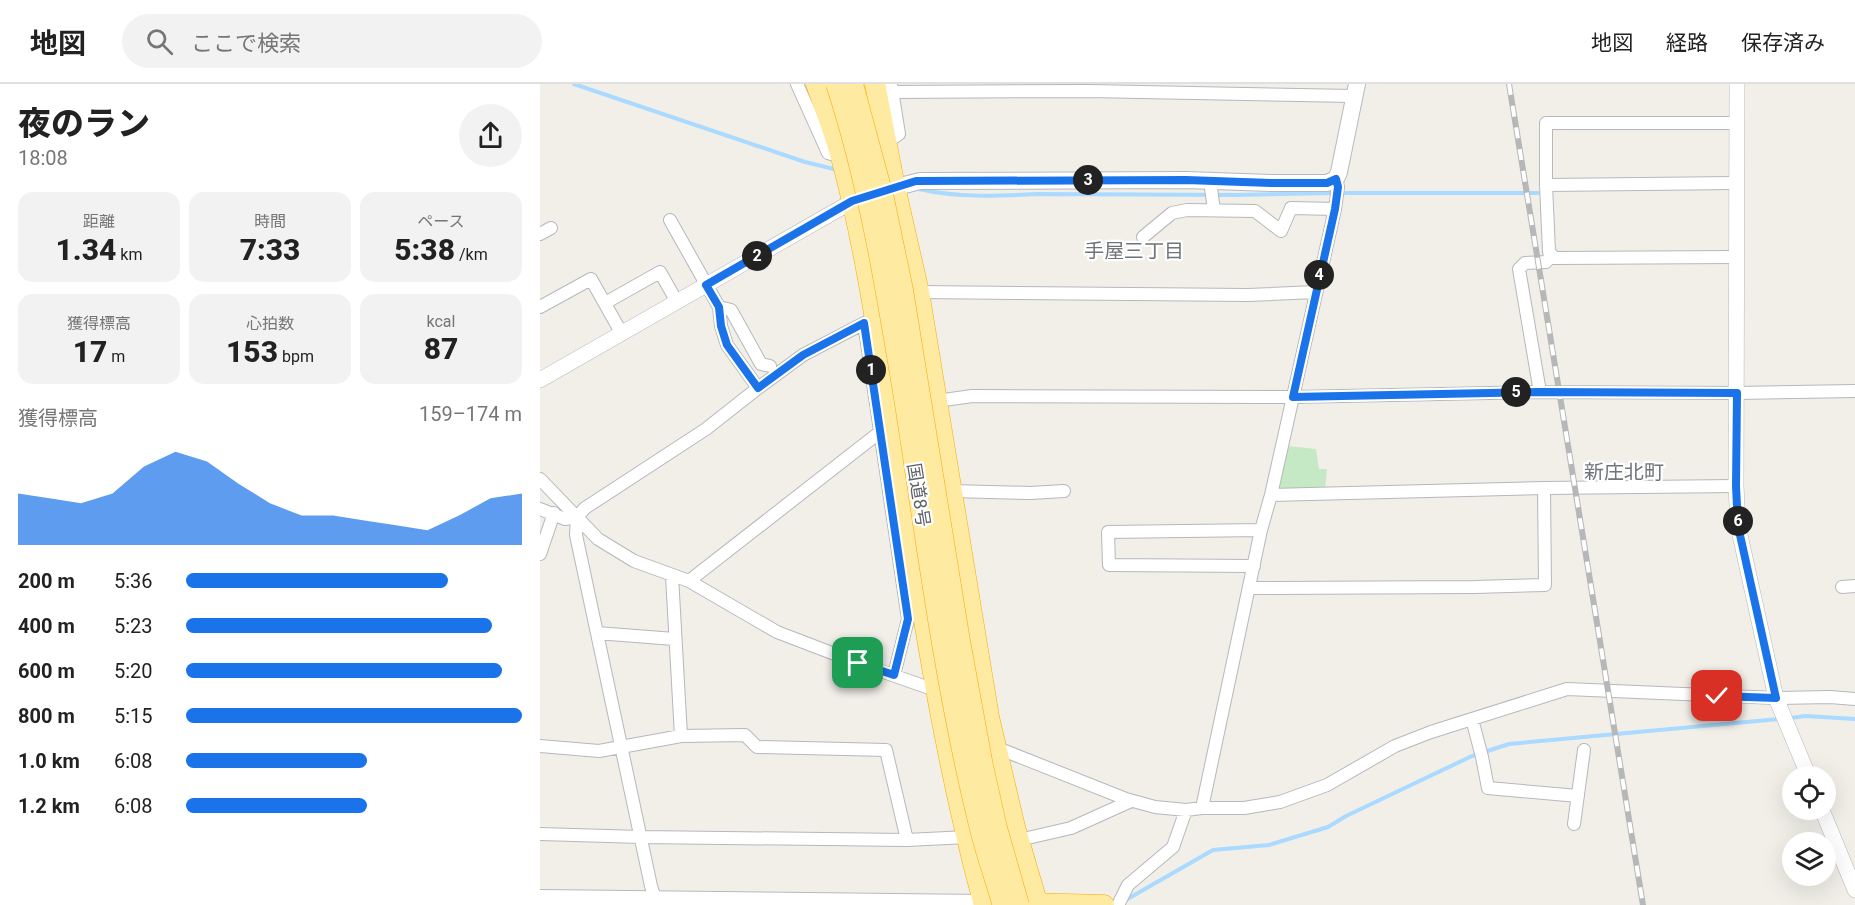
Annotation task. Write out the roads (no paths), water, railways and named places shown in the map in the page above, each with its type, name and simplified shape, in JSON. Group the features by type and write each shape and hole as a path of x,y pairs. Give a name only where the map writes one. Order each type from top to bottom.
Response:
{"highway":[{"path":"816,84 841,157 852,201 886,430 948,757 967,837 990,904 1104,905"},
{"name":"国道8号","path":"836,84 868,201 887,294 948,672 981,831 990,904"},
{"name":"国道8号","path":"853,84 884,199 901,279 960,641 983,766 997,828 1032,904"},
{"path":"875,84 919,292 989,717 1032,904"}],"main road":[{"path":"852,201 920,181 1327,183 1336,179 1339,172 1356,90"},
{"path":"546,900 990,904"}],"street":[{"path":"797,84 828,153 841,157"},
{"path":"1737,84 1736,486 1738,526 1776,698 1804,766"},
{"path":"887,142 899,134 892,88 1089,91 1356,90"},
{"path":"1737,123 1546,123 1549,252 1555,258 1737,257"},
{"path":"1202,808 1261,530 1271,495 1335,209 1338,187 1336,179"},
{"path":"1546,185 1737,183"},
{"path":"1211,184 1213,207"},
{"path":"540,380 852,201"},
{"path":"1143,237 1172,213 1187,210 1213,207 1254,211 1281,231 1292,208 1335,209"},
{"path":"670,220 719,307 721,326 727,345 758,388"},
{"path":"1540,392 1519,269 1525,263 1546,262 1552,255"},
{"path":"604,303 660,272 677,302"},
{"path":"540,307 591,279 622,334"},
{"path":"919,292 1248,295 1315,292"},
{"path":"719,307 731,310 761,363 770,366"},
{"path":"656,902 576,535 577,517 585,508 706,429 803,355 870,320"},
{"path":"937,401 972,396 1293,397 1540,392 1855,391"},
{"path":"688,581 886,430"},
{"path":"886,430 908,619 894,675"},
{"path":"540,479 598,538 634,561 688,581 777,632 831,654 935,690"},
{"path":"1271,495 1736,486"},
{"path":"1249,588 1545,585 1544,488"},
{"path":"951,491 1031,493 1064,491"},
{"path":"540,509 555,513 565,519 577,517"},
{"path":"540,554 555,513"},
{"path":"1254,566 1109,565 1108,531 1261,530"},
{"path":"672,576 681,736"},
{"path":"1842,587 1855,586"},
{"path":"597,633 674,639"},
{"path":"995,747 1131,801 1155,807 1186,810 1244,807 1280,802 1327,785 1395,746 1567,689 1855,699"},
{"path":"1472,719 1488,788 1578,796"},
{"path":"540,746 599,751 681,736 745,735 757,747 886,750 907,840"},
{"path":"1574,824 1584,750"},
{"path":"1019,840 1071,828 1131,801"},
{"path":"1118,905 1128,885 1173,847 1186,810"},
{"path":"1826,820 1855,890"},
{"path":"540,834 907,840 967,837"}],"waterway":[{"path":"574,84 805,162 838,170"},
{"path":"919,189 978,196 1333,193"},
{"path":"1341,193 1538,193"},
{"path":"1790,718 1806,716 1855,719"},
{"path":"1124,901 1213,850 1269,845 1328,827 1346,816 1472,756 1509,744 1779,719"}],"railway":[{"path":"1509,84 1643,905"}],"district":[{"name":"手屋三丁目","path":"1134,251"},
{"name":"新庄北町","path":"1624,472"}]}
